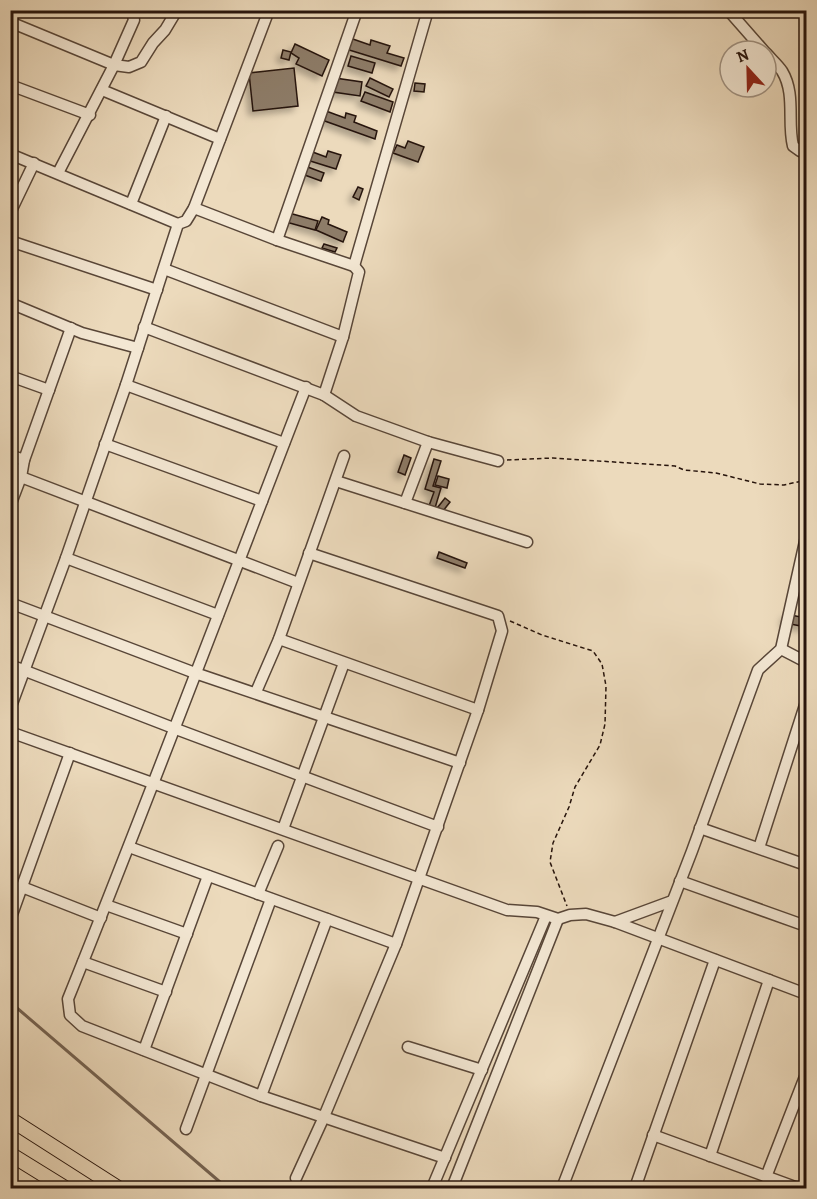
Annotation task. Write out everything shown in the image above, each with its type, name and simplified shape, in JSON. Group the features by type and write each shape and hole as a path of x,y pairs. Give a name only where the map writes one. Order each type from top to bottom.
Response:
{"main road":[{"path":"10,1119 118,1188"},
{"path":"10,1155 65,1188"}],"street":[{"path":"58,173 114,65 134,20 132,10"},
{"path":"10,22 114,65 129,67 141,62 177,10"},
{"path":"10,710 126,385 178,224 186,220 194,208 269,10"},
{"path":"277,240 357,10"},
{"path":"354,266 428,10"},
{"path":"729,10 754,39"},
{"path":"778,67 788,84 791,109 790,136 793,146 800,152 807,152"},
{"path":"10,85 90,115"},
{"path":"102,90 220,139"},
{"path":"130,204 166,116"},
{"path":"10,154 178,224"},
{"path":"10,213 34,163"},
{"path":"194,208 354,266 359,272 344,337 324,395"},
{"path":"10,241 157,290"},
{"path":"164,269 344,337"},
{"path":"10,303 71,328 138,348"},
{"path":"144,327 306,387 324,395 356,416 428,442 498,461"},
{"path":"10,506 71,328"},
{"path":"10,376 49,390"},
{"path":"126,385 284,443"},
{"path":"306,387 195,672 176,729 69,999 70,1015 82,1026 261,1096 323,1119 445,1158"},
{"path":"405,503 428,442"},
{"path":"105,444 262,501"},
{"path":"10,455 24,460"},
{"path":"256,692 279,639 344,456"},
{"path":"21,477 298,583"},
{"path":"336,481 527,542"},
{"path":"562,1188 758,670 781,649 807,537"},
{"path":"296,1178 396,944 460,763 502,631 498,616 309,553"},
{"path":"66,558 218,615"},
{"path":"10,603 195,672 460,763"},
{"path":"279,639 477,710"},
{"path":"781,649 807,662"},
{"path":"283,829 344,663"},
{"path":"10,665 438,827"},
{"path":"759,848 807,702"},
{"path":"10,732 507,910 537,912 558,919 570,915 586,914 615,922 807,994"},
{"path":"10,920 70,753"},
{"path":"700,828 807,865"},
{"path":"258,894 278,846"},
{"path":"129,847 396,944"},
{"path":"144,1050 208,876"},
{"path":"680,881 807,926"},
{"path":"22,887 101,918"},
{"path":"186,1129 271,898"},
{"path":"615,922 672,901"},
{"path":"106,905 187,934"},
{"path":"432,1188 546,916"},
{"path":"261,1096 327,919"},
{"path":"452,1188 558,919"},
{"path":"635,1188 715,960"},
{"path":"83,962 166,992"},
{"path":"710,1156 769,980"},
{"path":"408,1047 482,1070"},
{"path":"766,1177 807,1074"},
{"path":"654,1135 798,1188"}],"path":[{"path":"498,461 553,458 675,466 684,470 716,473 760,484 784,485 807,480"},
{"path":"498,616 542,635 593,651 602,664 606,686 605,724 600,745 574,787 553,843 550,862 570,915"}],"building":[{"path":"350,38 370,45 371,40 390,46 387,53 404,58 401,66 346,49"},
{"path":"295,44 329,60 322,76 296,64 299,58 291,53"},
{"path":"283,50 291,52 289,60 281,58"},
{"path":"351,56 375,63 372,73 348,66"},
{"path":"294,68 298,106 253,111 249,73"},
{"path":"335,78 362,82 360,96 333,92"},
{"path":"370,78 393,89 389,97 366,86"},
{"path":"415,83 425,84 424,92 414,91"},
{"path":"365,92 393,102 390,112 361,101"},
{"path":"326,111 345,118 346,113 356,116 354,122 377,131 375,139 322,120"},
{"path":"408,141 424,147 418,162 393,153 397,145 405,148"},
{"path":"310,151 326,157 328,151 341,155 336,169 307,160"},
{"path":"305,166 324,173 321,181 302,174"},
{"path":"358,187 363,189 359,200 353,197"},
{"path":"289,213 318,221 315,230 286,222"},
{"path":"322,217 329,220 328,224 347,232 343,242 316,230"},
{"path":"324,244 337,248 335,252 322,248"},
{"path":"404,455 411,458 405,475 398,472"},
{"path":"434,459 441,461 433,486 441,488 435,508 429,506 434,492 425,489"},
{"path":"438,476 449,479 447,488 435,485"},
{"path":"445,498 450,502 443,511 438,507"},
{"path":"439,552 467,563 465,568 437,558"},
{"path":"786,614 806,618 806,627 785,623"}],"waterway":[{"path":"10,1002 227,1188"}]}
